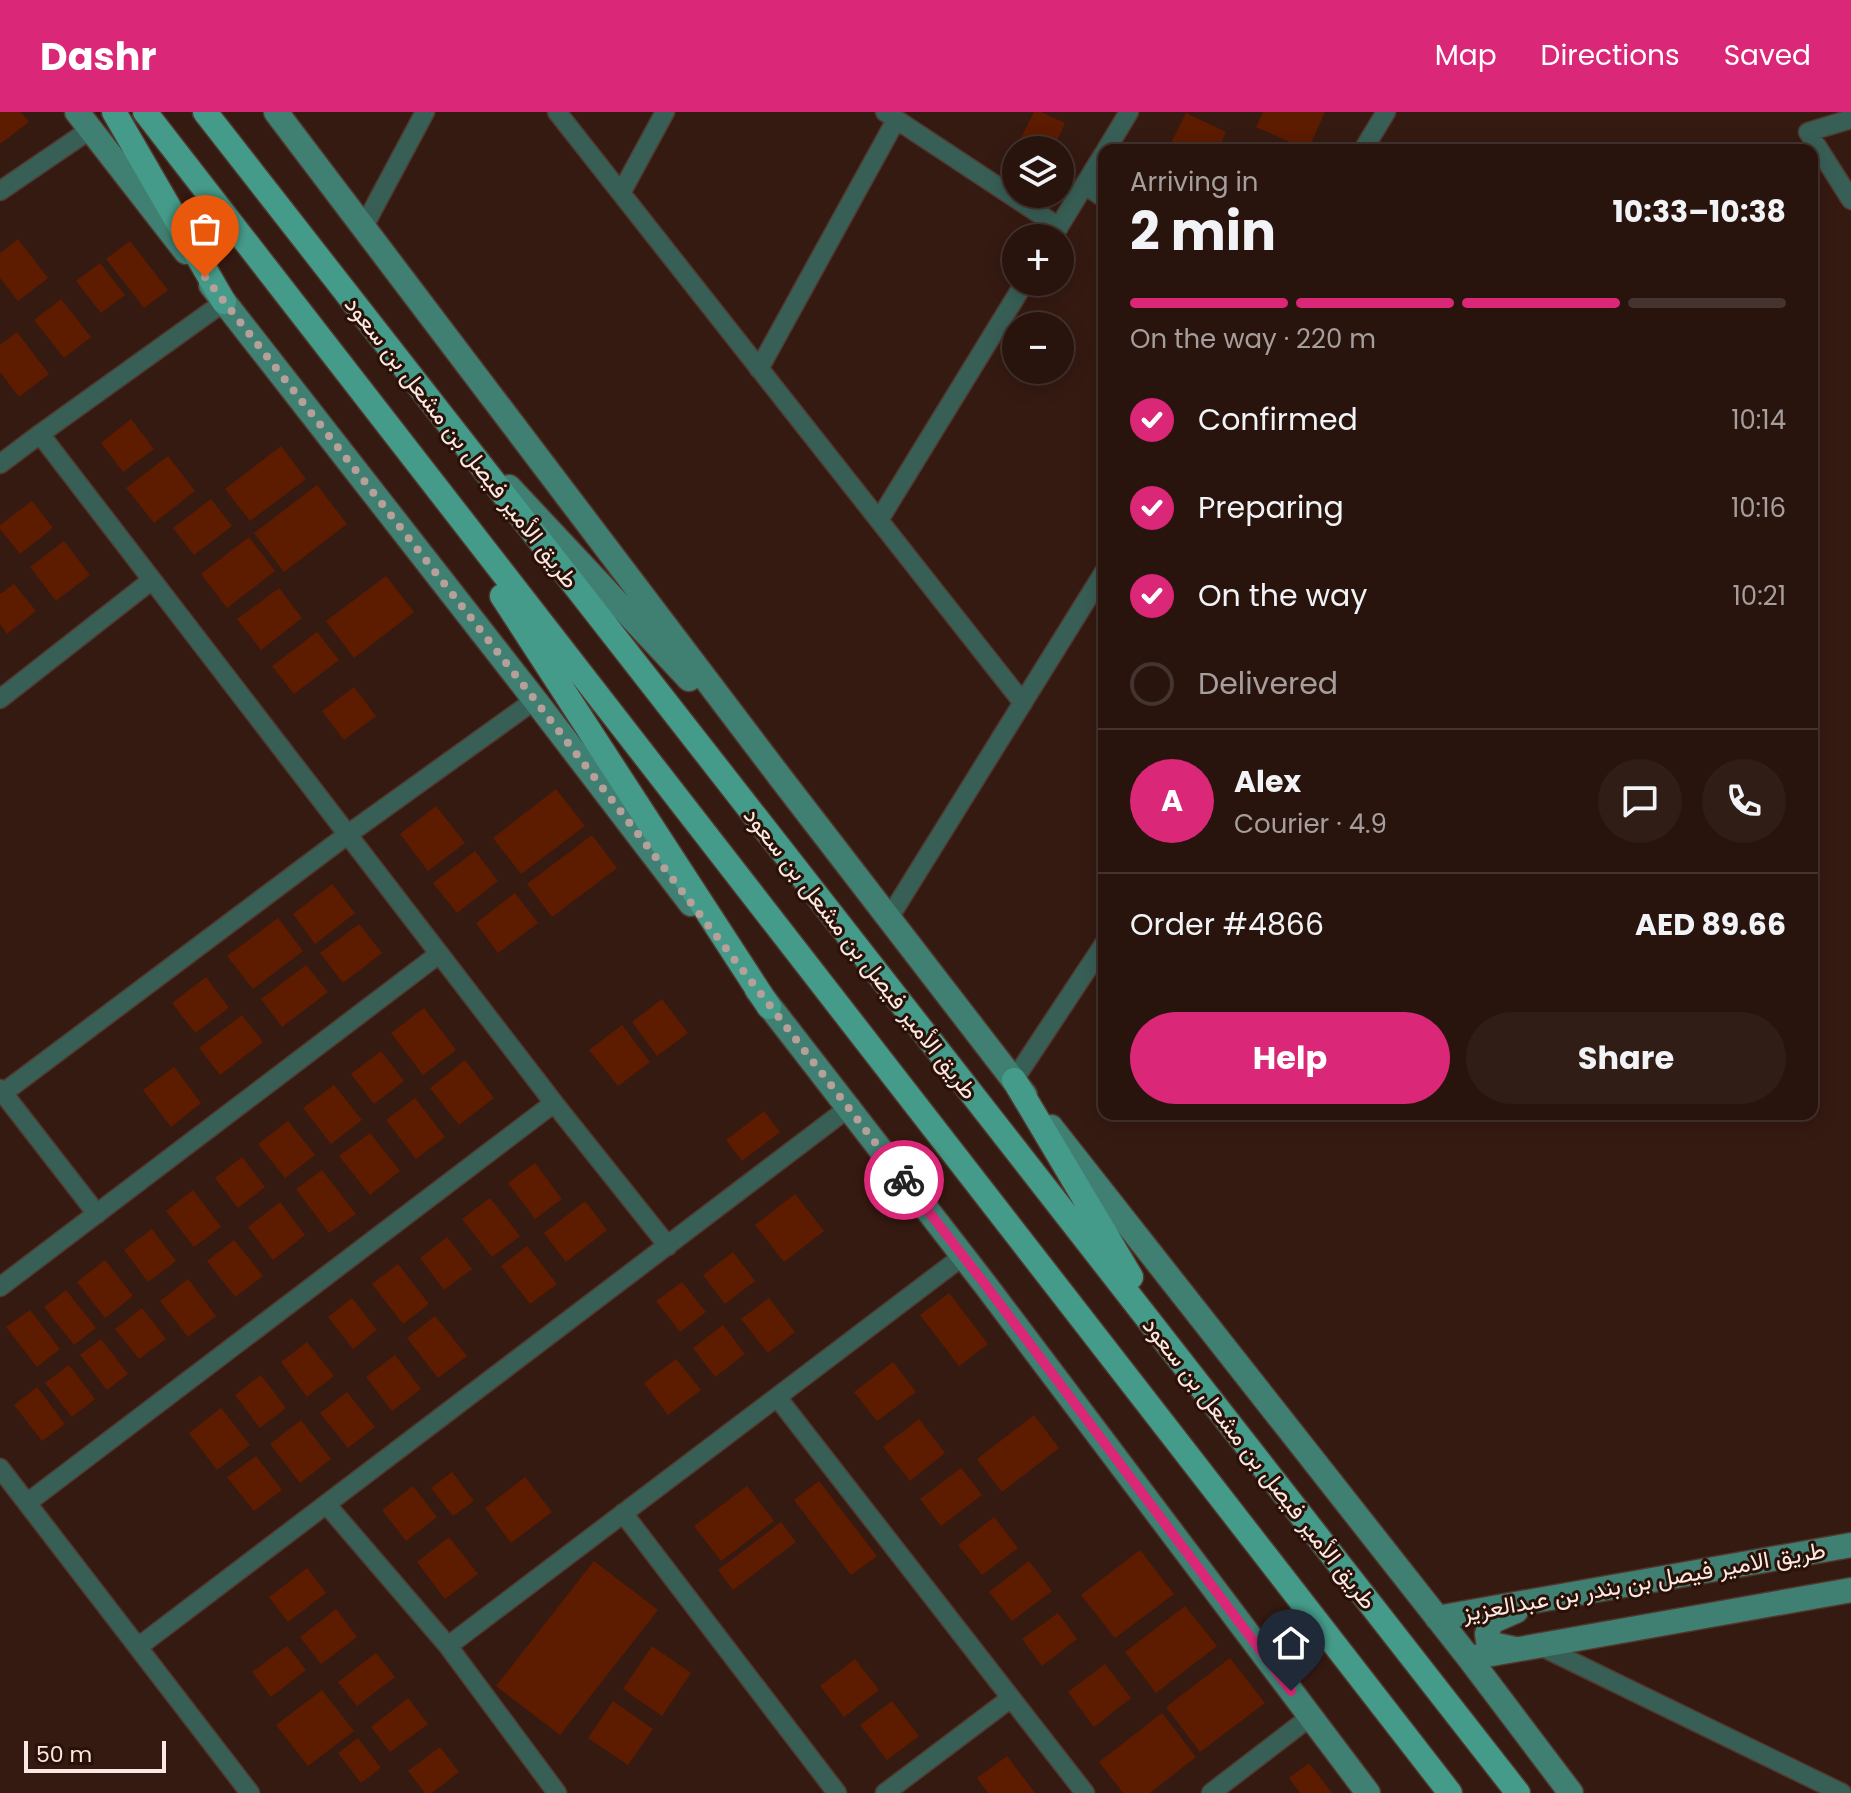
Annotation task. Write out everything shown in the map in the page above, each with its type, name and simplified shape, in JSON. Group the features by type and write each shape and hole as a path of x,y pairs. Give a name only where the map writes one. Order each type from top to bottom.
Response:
{"main road":[{"path":"114,112 224,302"},
{"name":"طريق الأمير فيصل بن مشعل بن سعود","path":"145,112 1450,1793"},
{"name":"طريق الأمير فيصل بن مشعل بن سعود","path":"205,112 1518,1793"},
{"path":"276,112 780,777 1469,1658 1571,1793"},
{"path":"84,120 849,1107 1368,1793"},
{"path":"437,410 780,777"},
{"path":"414,459 769,1007"},
{"path":"1014,1080 1181,1362"},
{"name":"طريق الامير فيصل بن بندر بن عبدالعزيز","path":"1437,1618 1851,1545"},
{"name":"طريق الامير فيصل بن بندر بن عبدالعزيز","path":"1469,1658 1851,1590"},
{"path":"1527,1647 1496,1645 1488,1641 1487,1634 1491,1622 1540,1601"}],"street":[{"path":"363,228 425,112"},
{"path":"557,112 1023,703"},
{"path":"621,193 665,112"},
{"path":"1110,144 1129,112"},
{"path":"1367,144 1386,112"},
{"path":"759,369 890,116 1045,224"},
{"path":"1816,144 1808,132 1851,119"},
{"path":"0,191 84,120"},
{"path":"1818,148 1851,200"},
{"path":"1061,224 1098,164"},
{"path":"1085,185 1098,194"},
{"path":"879,520 1016,296"},
{"path":"0,464 224,302"},
{"path":"40,434 554,1103 668,1246"},
{"path":"0,699 152,580"},
{"path":"889,918 1098,582"},
{"path":"97,1214 1,1091 535,700"},
{"path":"1014,1080 1098,953"},
{"path":"0,1287 439,954"},
{"path":"27,1503 554,1103"},
{"path":"138,1647 849,1107"},
{"path":"448,1646 963,1256"},
{"path":"777,1397 1085,1793"},
{"path":"0,1468 250,1793"},
{"path":"327,1505 448,1646 557,1793"},
{"path":"623,1513 837,1793"},
{"path":"1527,1647 1842,1793"},
{"path":"885,1793 1011,1698"},
{"path":"1211,1793 1310,1717"}],"building":[{"path":"0,112 21,112 29,122 0,144"},
{"path":"1034,112 1065,123 1059,136 1022,136"},
{"path":"1263,112 1325,112 1311,144 1294,144 1256,127"},
{"path":"1186,113 1226,132 1221,144 1170,144"},
{"path":"18,239 48,278 18,301 0,278 0,253"},
{"path":"130,241 168,290 144,308 106,259"},
{"path":"100,263 125,295 101,313 76,281"},
{"path":"61,299 91,337 64,358 34,320"},
{"path":"17,332 49,374 19,397 0,372 0,345"},
{"path":"131,419 154,449 123,472 101,443"},
{"path":"281,446 306,479 250,521 225,489"},
{"path":"168,456 195,491 154,523 126,488"},
{"path":"317,485 347,524 284,572 254,533"},
{"path":"211,499 232,526 194,555 173,528"},
{"path":"32,501 53,528 20,554 0,525"},
{"path":"249,537 275,571 227,608 201,574"},
{"path":"64,541 90,575 56,601 30,567"},
{"path":"386,576 414,612 354,658 326,621"},
{"path":"14,584 36,611 7,634 0,624 0,594"},
{"path":"279,588 302,618 261,650 237,619"},
{"path":"317,632 339,660 294,694 272,666"},
{"path":"354,687 376,716 344,740 322,711"},
{"path":"556,789 585,826 521,874 493,838"},
{"path":"436,806 465,843 428,871 400,834"},
{"path":"592,835 617,868 552,917 527,884"},
{"path":"475,851 498,881 457,913 433,883"},
{"path":"332,884 355,913 315,944 293,914"},
{"path":"515,893 538,923 498,953 476,923"},
{"path":"278,918 303,951 253,989 227,956"},
{"path":"359,924 382,953 343,983 320,953"},
{"path":"306,965 328,992 282,1027 261,999"},
{"path":"206,977 229,1008 195,1033 172,1003"},
{"path":"662,999 688,1033 657,1056 632,1022"},
{"path":"424,1008 456,1050 423,1075 391,1033"},
{"path":"242,1015 263,1042 220,1075 199,1048"},
{"path":"622,1025 650,1062 618,1086 589,1050"},
{"path":"381,1051 404,1081 374,1104 351,1074"},
{"path":"465,1060 494,1098 459,1125 430,1088"},
{"path":"174,1067 201,1103 171,1127 143,1090"},
{"path":"334,1085 362,1120 331,1144 303,1108"},
{"path":"415,1098 445,1137 416,1159 386,1120"},
{"path":"764,1111 780,1132 742,1161 726,1140"},
{"path":"288,1121 315,1155 285,1178 258,1144"},
{"path":"370,1133 400,1171 370,1195 339,1156"},
{"path":"242,1157 265,1187 238,1208 215,1178"},
{"path":"535,1163 562,1199 535,1219 508,1183"},
{"path":"322,1170 356,1214 329,1233 296,1189"},
{"path":"193,1190 221,1227 194,1247 166,1211"},
{"path":"795,1194 824,1231 784,1262 755,1225"},
{"path":"490,1198 520,1236 492,1257 462,1219"},
{"path":"585,1201 607,1230 566,1262 544,1233"},
{"path":"280,1202 305,1235 273,1260 248,1227"},
{"path":"152,1229 176,1261 148,1282 124,1250"},
{"path":"447,1237 472,1269 444,1290 420,1258"},
{"path":"234,1240 263,1276 235,1297 207,1261"},
{"path":"527,1246 557,1284 530,1304 501,1266"},
{"path":"733,1252 755,1281 725,1304 703,1275"},
{"path":"105,1260 133,1296 105,1318 77,1282"},
{"path":"398,1264 429,1304 403,1324 372,1284"},
{"path":"188,1279 216,1316 188,1337 160,1301"},
{"path":"682,1282 706,1312 680,1332 656,1301"},
{"path":"66,1290 96,1328 74,1345 44,1307"},
{"path":"949,1293 988,1344 959,1366 920,1315"},
{"path":"352,1298 377,1330 353,1349 328,1317"},
{"path":"769,1298 795,1332 768,1353 741,1319"},
{"path":"142,1308 166,1339 139,1359 115,1329"},
{"path":"30,1310 60,1349 37,1367 6,1327"},
{"path":"435,1316 467,1356 438,1378 407,1338"},
{"path":"723,1325 745,1354 715,1377 693,1348"},
{"path":"101,1339 128,1374 107,1390 80,1355"},
{"path":"307,1342 334,1376 307,1397 281,1362"},
{"path":"395,1355 421,1389 392,1411 366,1377"},
{"path":"676,1359 701,1390 668,1415 644,1383"},
{"path":"893,1362 916,1392 877,1421 854,1392"},
{"path":"69,1365 95,1399 72,1417 45,1383"},
{"path":"261,1375 286,1408 260,1428 235,1395"},
{"path":"37,1387 65,1424 42,1441 14,1405"},
{"path":"347,1392 375,1427 348,1448 320,1413"},
{"path":"221,1408 250,1445 217,1470 189,1433"},
{"path":"1034,1415 1059,1448 1002,1492 977,1459"},
{"path":"919,1419 945,1453 910,1481 883,1447"},
{"path":"301,1420 331,1459 300,1483 270,1444"},
{"path":"256,1456 282,1490 254,1511 227,1477"},
{"path":"961,1468 982,1495 941,1526 920,1499"},
{"path":"452,1472 474,1501 453,1516 431,1488"},
{"path":"525,1477 552,1512 511,1543 485,1508"},
{"path":"819,1481 877,1556 851,1575 794,1500"},
{"path":"413,1486 437,1517 406,1541 382,1510"},
{"path":"747,1486 774,1521 721,1561 694,1526"},
{"path":"994,1517 1018,1548 982,1575 958,1545"},
{"path":"781,1522 796,1542 733,1590 718,1570"},
{"path":"449,1537 478,1574 445,1599 417,1562"},
{"path":"1140,1550 1174,1594 1115,1638 1081,1595"},
{"path":"594,1561 658,1610 560,1735 496,1686"},
{"path":"1029,1561 1052,1591 1012,1621 989,1592"},
{"path":"307,1568 326,1593 288,1622 269,1597"},
{"path":"1185,1606 1217,1646 1156,1693 1125,1652"},
{"path":"336,1609 357,1637 321,1664 300,1637"},
{"path":"1058,1613 1077,1639 1042,1666 1022,1639"},
{"path":"287,1646 306,1670 271,1697 252,1672"},
{"path":"652,1646 691,1673 662,1716 623,1689"},
{"path":"376,1653 395,1677 357,1706 338,1682"},
{"path":"1230,1658 1265,1703 1200,1752 1166,1707"},
{"path":"855,1659 879,1690 844,1717 820,1686"},
{"path":"1105,1664 1131,1698 1094,1727 1068,1692"},
{"path":"322,1690 354,1731 308,1766 276,1725"},
{"path":"408,1698 428,1724 390,1752 371,1727"},
{"path":"613,1701 653,1729 628,1765 588,1738"},
{"path":"892,1701 919,1736 887,1760 860,1725"},
{"path":"1162,1713 1196,1757 1150,1793 1123,1793 1099,1762"},
{"path":"358,1738 381,1768 361,1783 338,1753"},
{"path":"440,1747 459,1772 432,1793 425,1793 408,1771"},
{"path":"1007,1756 1035,1793 988,1793 977,1778"},
{"path":"1309,1763 1332,1793 1300,1793 1289,1778"}],"way so far":[{"path":"205,277 904,1180"}],"route":[{"path":"904,1180 1291,1691"}]}
